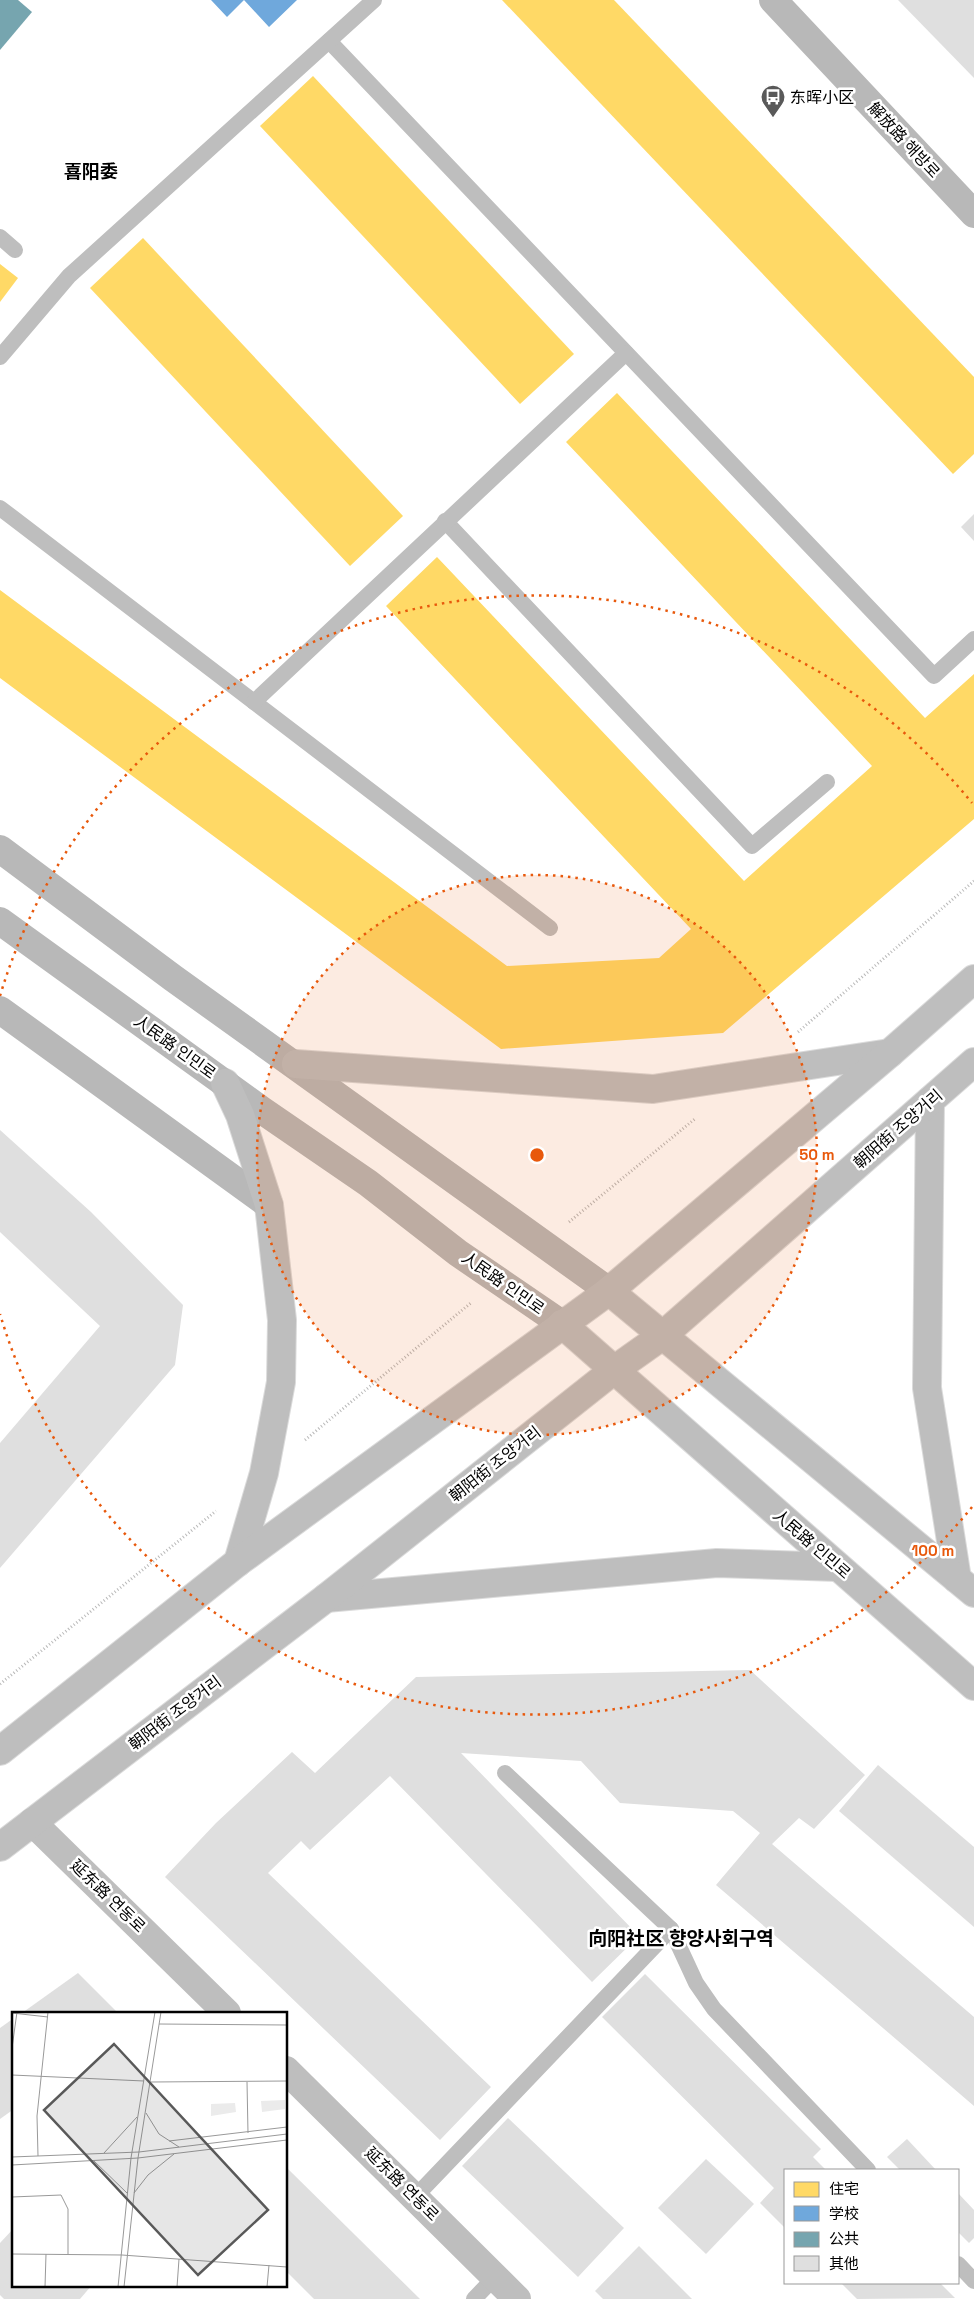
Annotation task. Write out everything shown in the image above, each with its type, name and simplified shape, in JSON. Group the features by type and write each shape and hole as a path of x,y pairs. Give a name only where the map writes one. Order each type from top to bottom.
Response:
{"main road":[{"name":"解放路 해방로","path":"773,0 974,214"},
{"path":"0,849 173,978 296,1064 609,1290 662,1336 966,1586"},
{"name":"人民路 인민로","path":"0,920 225,1083 368,1183 458,1253 562,1324 974,1686"},
{"path":"0,1751 238,1562 609,1290 890,1053 974,978"},
{"path":"0,1010 269,1205"},
{"path":"296,1064 653,1089 890,1053"},
{"name":"朝阳街 조양거리","path":"0,1847 326,1598 614,1370 662,1336 974,1062"},
{"path":"225,1083 240,1115 269,1205 282,1320 281,1382 264,1473 238,1562"},
{"path":"930,1101 927,1388 966,1586"},
{"path":"326,1598 717,1563 838,1567"},
{"name":"延东路 연동로","path":"32,1822 227,2012"},
{"name":"延东路 연동로","path":"288,2072 517,2299"}],"lane":[{"path":"0,358 69,276 374,0"},
{"path":"329,41 934,676 974,639"},
{"path":"0,237 15,250"},
{"path":"254,702 626,353"},
{"path":"0,508 550,928"},
{"path":"446,521 752,846 826,782"},
{"path":"505,1773 672,1929 696,1982 714,2009 867,2169"},
{"path":"415,2197 672,1929"},
{"path":"959,2265 974,2280"},
{"path":"474,2299 495,2277"}],"building: 住宅":[{"path":"502,0 614,0 974,377 974,454 953,474"},
{"path":"313,76 574,354 520,404 260,126"},
{"path":"143,238 403,516 350,566 90,288"},
{"path":"0,264 18,278 0,302"},
{"path":"617,393 925,718 974,674 974,819 723,1033 501,1049 0,678 0,590 507,966 659,958 691,929 386,606 437,557 744,881 872,766 566,442"}],"building: 学校":[{"path":"211,0 244,0 227,17"},
{"path":"244,0 297,0 269,27"}],"building: 公共":[{"path":"0,0 18,0 32,12 0,50"}],"building: 其他":[{"path":"898,0 974,0 974,78"},
{"path":"974,514 974,541 961,527"},
{"path":"0,1130 91,1212 183,1305 175,1365 0,1568 0,1443 100,1326 0,1232"},
{"path":"750,1670 865,1775 814,1829 799,1818 772,1844 974,2017 974,2106 716,1885 760,1833 733,1811 620,1803 581,1761 461,1753 639,1936 592,1982 390,1776 310,1850 301,1841 268,1873 491,2087 440,2140 165,1877 216,1823 292,1752 315,1773 416,1677"},
{"path":"878,1765 974,1847 974,1927 839,1811"},
{"path":"78,1973 117,2012 23,2012"},
{"path":"645,1974 821,2149 813,2157 825,2169 784,2169 784,2227 760,2203 774,2188 602,2017"},
{"path":"12,2019 12,2110 0,2119 0,2028"},
{"path":"508,2118 624,2228 578,2277 462,2166"},
{"path":"907,2139 935,2169 899,2169 887,2157"},
{"path":"706,2159 754,2204 706,2254 658,2208"},
{"path":"288,2169 420,2299 314,2299 288,2273"},
{"path":"959,2194 974,2210 974,2238 969,2243 959,2233"},
{"path":"12,2230 12,2286 91,2286 80,2299 4,2299 0,2295 0,2243"},
{"path":"639,2246 692,2299 603,2299 595,2291"},
{"path":"842,2284 941,2284 955,2298 857,2299"}],"place":[{"name":"东晖小区","path":"773,118"}],"district":[{"name":"喜阳委","path":"91,171"},
{"name":"向阳社区 향양사회구역","path":"681,1938"}]}
